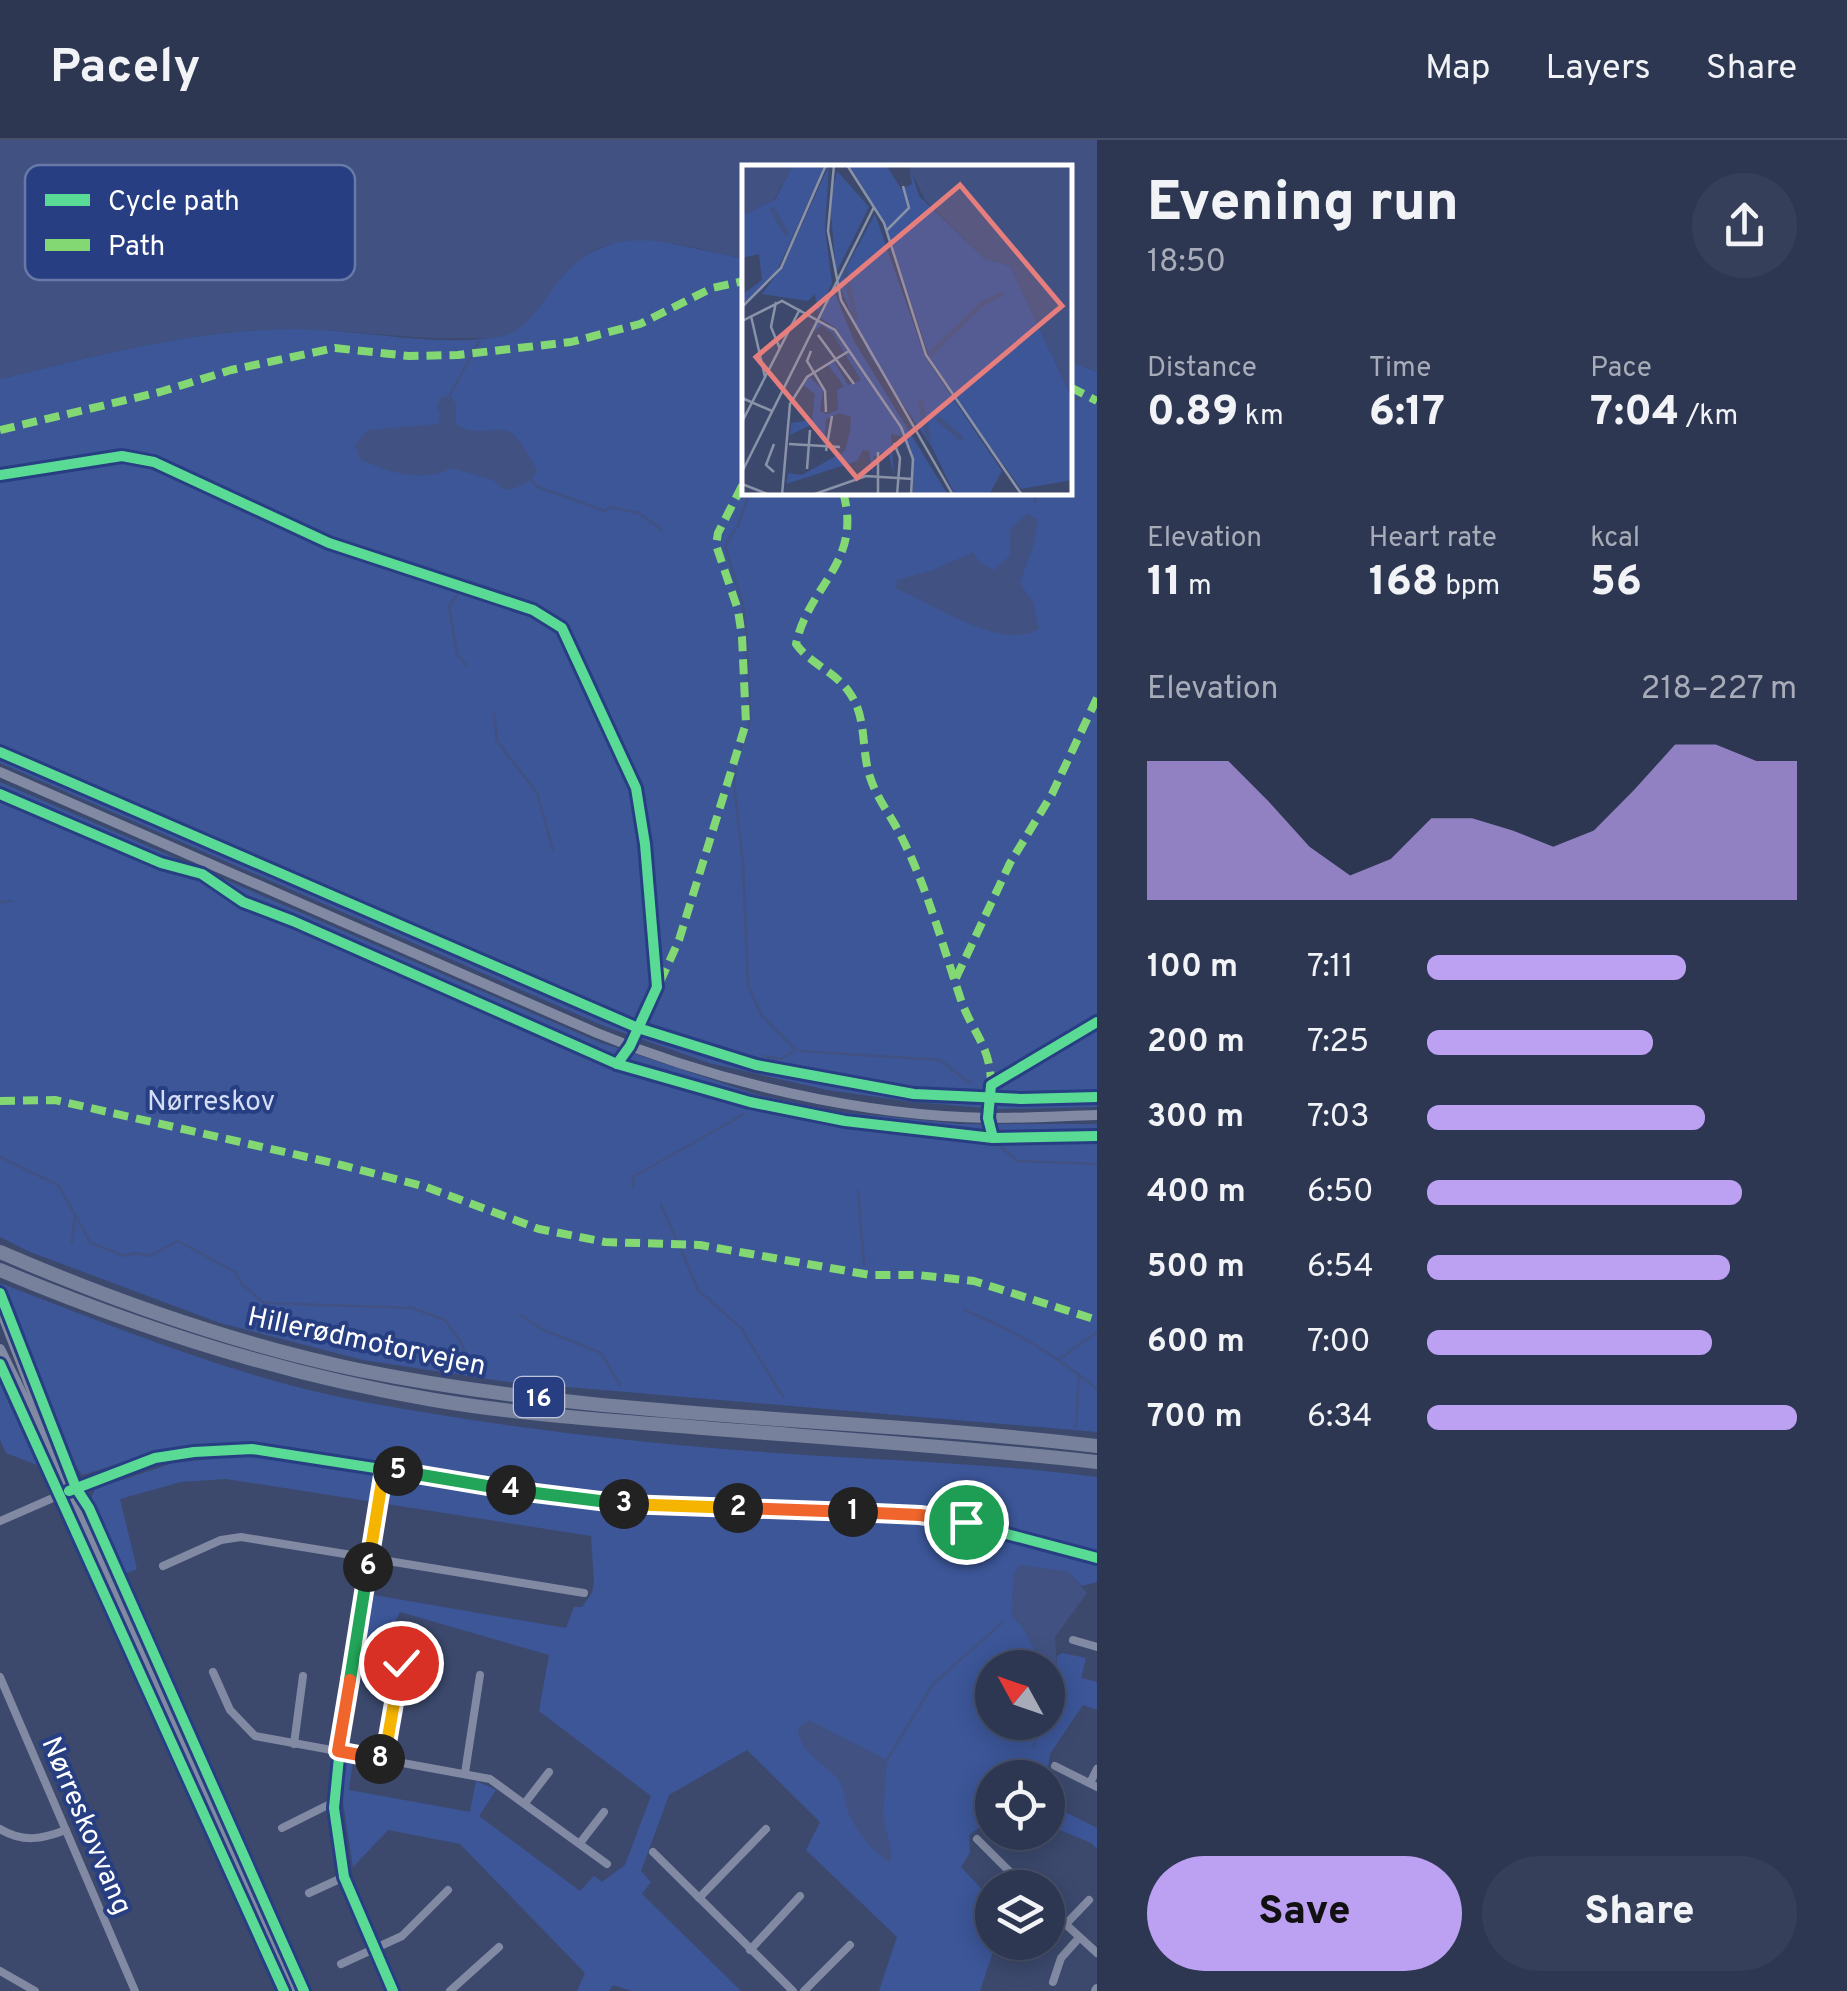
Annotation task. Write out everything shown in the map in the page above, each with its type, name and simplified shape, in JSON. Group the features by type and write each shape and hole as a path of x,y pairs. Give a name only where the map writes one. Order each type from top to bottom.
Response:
{"highway":[{"name":"Hillerødmotorvejen","path":"0,1252 82,1287 221,1334 415,1380 561,1400 1097,1446"},
{"name":"Hillerødmotorvejen","path":"0,1270 77,1303 215,1350 434,1400 561,1416 1097,1462"}],"street":[{"path":"0,772 597,1033 649,1052 750,1083 860,1105 988,1118 1097,1115"},
{"path":"0,1308 48,1426 64,1479"},
{"path":"0,1349 64,1479 292,1991"},
{"path":"0,1521 156,1458 214,1450 281,1452 594,1502 943,1517 1097,1558"},
{"path":"384,1469 338,1751 334,1802 344,1876 393,1991"},
{"path":"163,1566 232,1538 370,1556 584,1593"},
{"path":"1073,1640 1097,1647"},
{"path":"384,1760 401,1663"},
{"path":"213,1672 236,1721 255,1736 490,1779 607,1864"},
{"path":"465,1773 480,1675"},
{"path":"294,1744 304,1676"},
{"name":"Nørreskovvang","path":"0,1677 135,1991"},
{"path":"1065,1771 1094,1785 1097,1768"},
{"path":"525,1803 549,1772"},
{"path":"282,1828 334,1802"},
{"path":"580,1844 604,1812"},
{"path":"0,1829 25,1839 41,1839 66,1830"},
{"path":"699,1898 766,1829"},
{"path":"987,1850 1008,1870"},
{"path":"653,1852 793,1991"},
{"path":"309,1893 344,1876"},
{"path":"341,1964 402,1936 448,1890"},
{"path":"750,1950 800,1896"},
{"path":"1089,1900 1065,1925 1097,1953"},
{"path":"1053,1982 1061,1958 1078,1939"},
{"path":"450,1991 498,1946"},
{"path":"804,1991 850,1946"},
{"path":"0,1971 35,1991"}],"green space":[{"path":"633,238 652,239 742,259 742,495 1072,495 1072,362 1097,372 1097,1107 999,1109 913,1102 827,1090 709,1063 604,1026 0,763 0,379 148,345 223,333 299,329 424,339 496,337 528,320 566,271 606,246"},
{"name":"Nørreskov","path":"0,782 599,1042 758,1095 839,1112 959,1124 1097,1124 1097,1432 508,1382 363,1360 220,1323 30,1252 0,1237"},
{"path":"0,1283 222,1365 313,1391 408,1410 652,1442 1097,1477 1097,1552 918,1506 600,1496 268,1444 192,1446 82,1475 70,1456"},
{"path":"0,1378 45,1468 6,1453 0,1440"},
{"path":"240,1456 282,1459 601,1510 930,1523 1097,1566 1097,1582 1082,1586 1067,1571 1011,1615 1036,1650 975,1650 975,1740 1059,1740 1049,1760 975,1760 975,1831 969,1835 970,1853 961,1867 975,1882 975,1960 990,1960 980,1991 879,1991 897,1937 806,1850 820,1822 747,1750 669,1795 641,1871 651,1882 642,1894 741,1991 632,1991 613,1985 609,1991 577,1991 585,1973 460,1844 388,1830 353,1867 343,1803 345,1759 353,1760 349,1790 470,1812 476,1781 496,1790 479,1816 580,1891 594,1876 602,1882 625,1865 651,1796 539,1711 549,1655 400,1612 383,1645 366,1641 374,1595 566,1628 574,1607 582,1607 592,1593 591,1536 226,1479 181,1482 120,1499 137,1569 122,1575 90,1501 95,1489 173,1463"},
{"path":"1065,1654 1086,1658 1081,1678 1097,1682 1097,1710 1083,1705 1065,1732"},
{"path":"1065,1812 1097,1828 1097,1849 1065,1832"}],"shaded area":[{"path":"0,140 1097,140 1097,372 1072,362 1072,165 742,165 742,259 665,242 617,243 594,251 572,266 531,317 504,336 424,338 299,329 223,333 148,345 0,379"},
{"path":"450,395 456,404 456,424 471,430 507,431 517,437 537,470 532,479 505,490 492,480 452,468 429,475 406,474 360,459 355,446 368,430 438,424 437,406 441,398"},
{"path":"1027,513 1038,520 1020,583 1033,602 1039,629 1023,634 987,630 896,589 897,580 973,552 980,563 994,570 1010,555 1010,530"},
{"path":"1020,1565 1067,1571 1087,1593 1055,1637 1056,1650 1035,1650 1011,1615 1014,1573"},
{"path":"809,1720 887,1760 883,1816 892,1855 890,1862 877,1854 861,1835 849,1814 839,1781 802,1743 798,1728"}],"waterway":[{"path":"450,395 481,338"},
{"path":"1072,401 1081,397"},
{"path":"531,480 538,487 605,511 610,507 639,513 662,530"},
{"path":"749,495 725,546 743,605 747,642 750,721 736,762 734,785 743,865 748,986 762,1016 796,1050 780,1059 763,1056"},
{"path":"1035,502 1036,495"},
{"path":"459,592 449,607 457,654 466,665"},
{"path":"494,714 497,741 537,793 553,850"},
{"path":"0,902 11,901"},
{"path":"800,1051 940,1060 970,1083"},
{"path":"633,1187 633,1177 744,1114"},
{"path":"999,1145 1017,1161 1097,1164"},
{"path":"0,1157 58,1185 91,1243 125,1256 150,1256 178,1241 235,1272 242,1284 264,1303 412,1308 445,1320 461,1342 469,1366"},
{"path":"858,1191 864,1264"},
{"path":"661,1205 676,1239"},
{"path":"72,1243 75,1214"},
{"path":"680,1247 698,1290 741,1328 783,1397"},
{"path":"964,1310 1034,1345 1097,1389"},
{"path":"520,1315 544,1330 601,1353 620,1385"},
{"path":"1058,1360 1097,1332"},
{"path":"1076,1427 1079,1374"},
{"path":"887,1760 933,1684 1003,1622"},
{"path":"1034,1746 1035,1740"}],"marked path":[{"path":"0,430 160,392 231,370 335,348 409,356 458,355 571,342 640,324 712,288 742,281"},
{"path":"1072,388 1097,401"},
{"path":"660,982 679,940 746,723 738,610 716,545 718,533 742,486"},
{"path":"844,495 846,537 796,644 839,680 856,704 870,777 919,876 965,1010 985,1050 991,1089"},
{"path":"956,978 1010,863 1052,794 1097,698"},
{"path":"0,1101 55,1100 333,1163 426,1187 539,1229 605,1242 700,1245 870,1275 974,1281 1097,1320"}],"cycle path":[{"path":"0,475 122,456 154,462 329,543 533,610 562,628 636,788 645,844 657,987 630,1046 617,1064"},
{"path":"0,752 638,1028 756,1065 914,1094 1021,1099 1097,1097"},
{"path":"0,794 161,863 202,874 243,902 617,1064 750,1102 845,1121 993,1138 1097,1136"},
{"path":"993,1138 988,1118 991,1085 1097,1022"},
{"path":"0,1293 76,1488 89,1508 304,1991"},
{"path":"0,1364 284,1991"},
{"path":"69,1491 155,1458 252,1449 594,1502 943,1517 1097,1558"},
{"path":"384,1469 342,1727 334,1808 344,1877 393,1991"}],"route":[{"path":"401,1663 384,1760 338,1751 384,1469 594,1502 920,1515 966,1522"}]}
